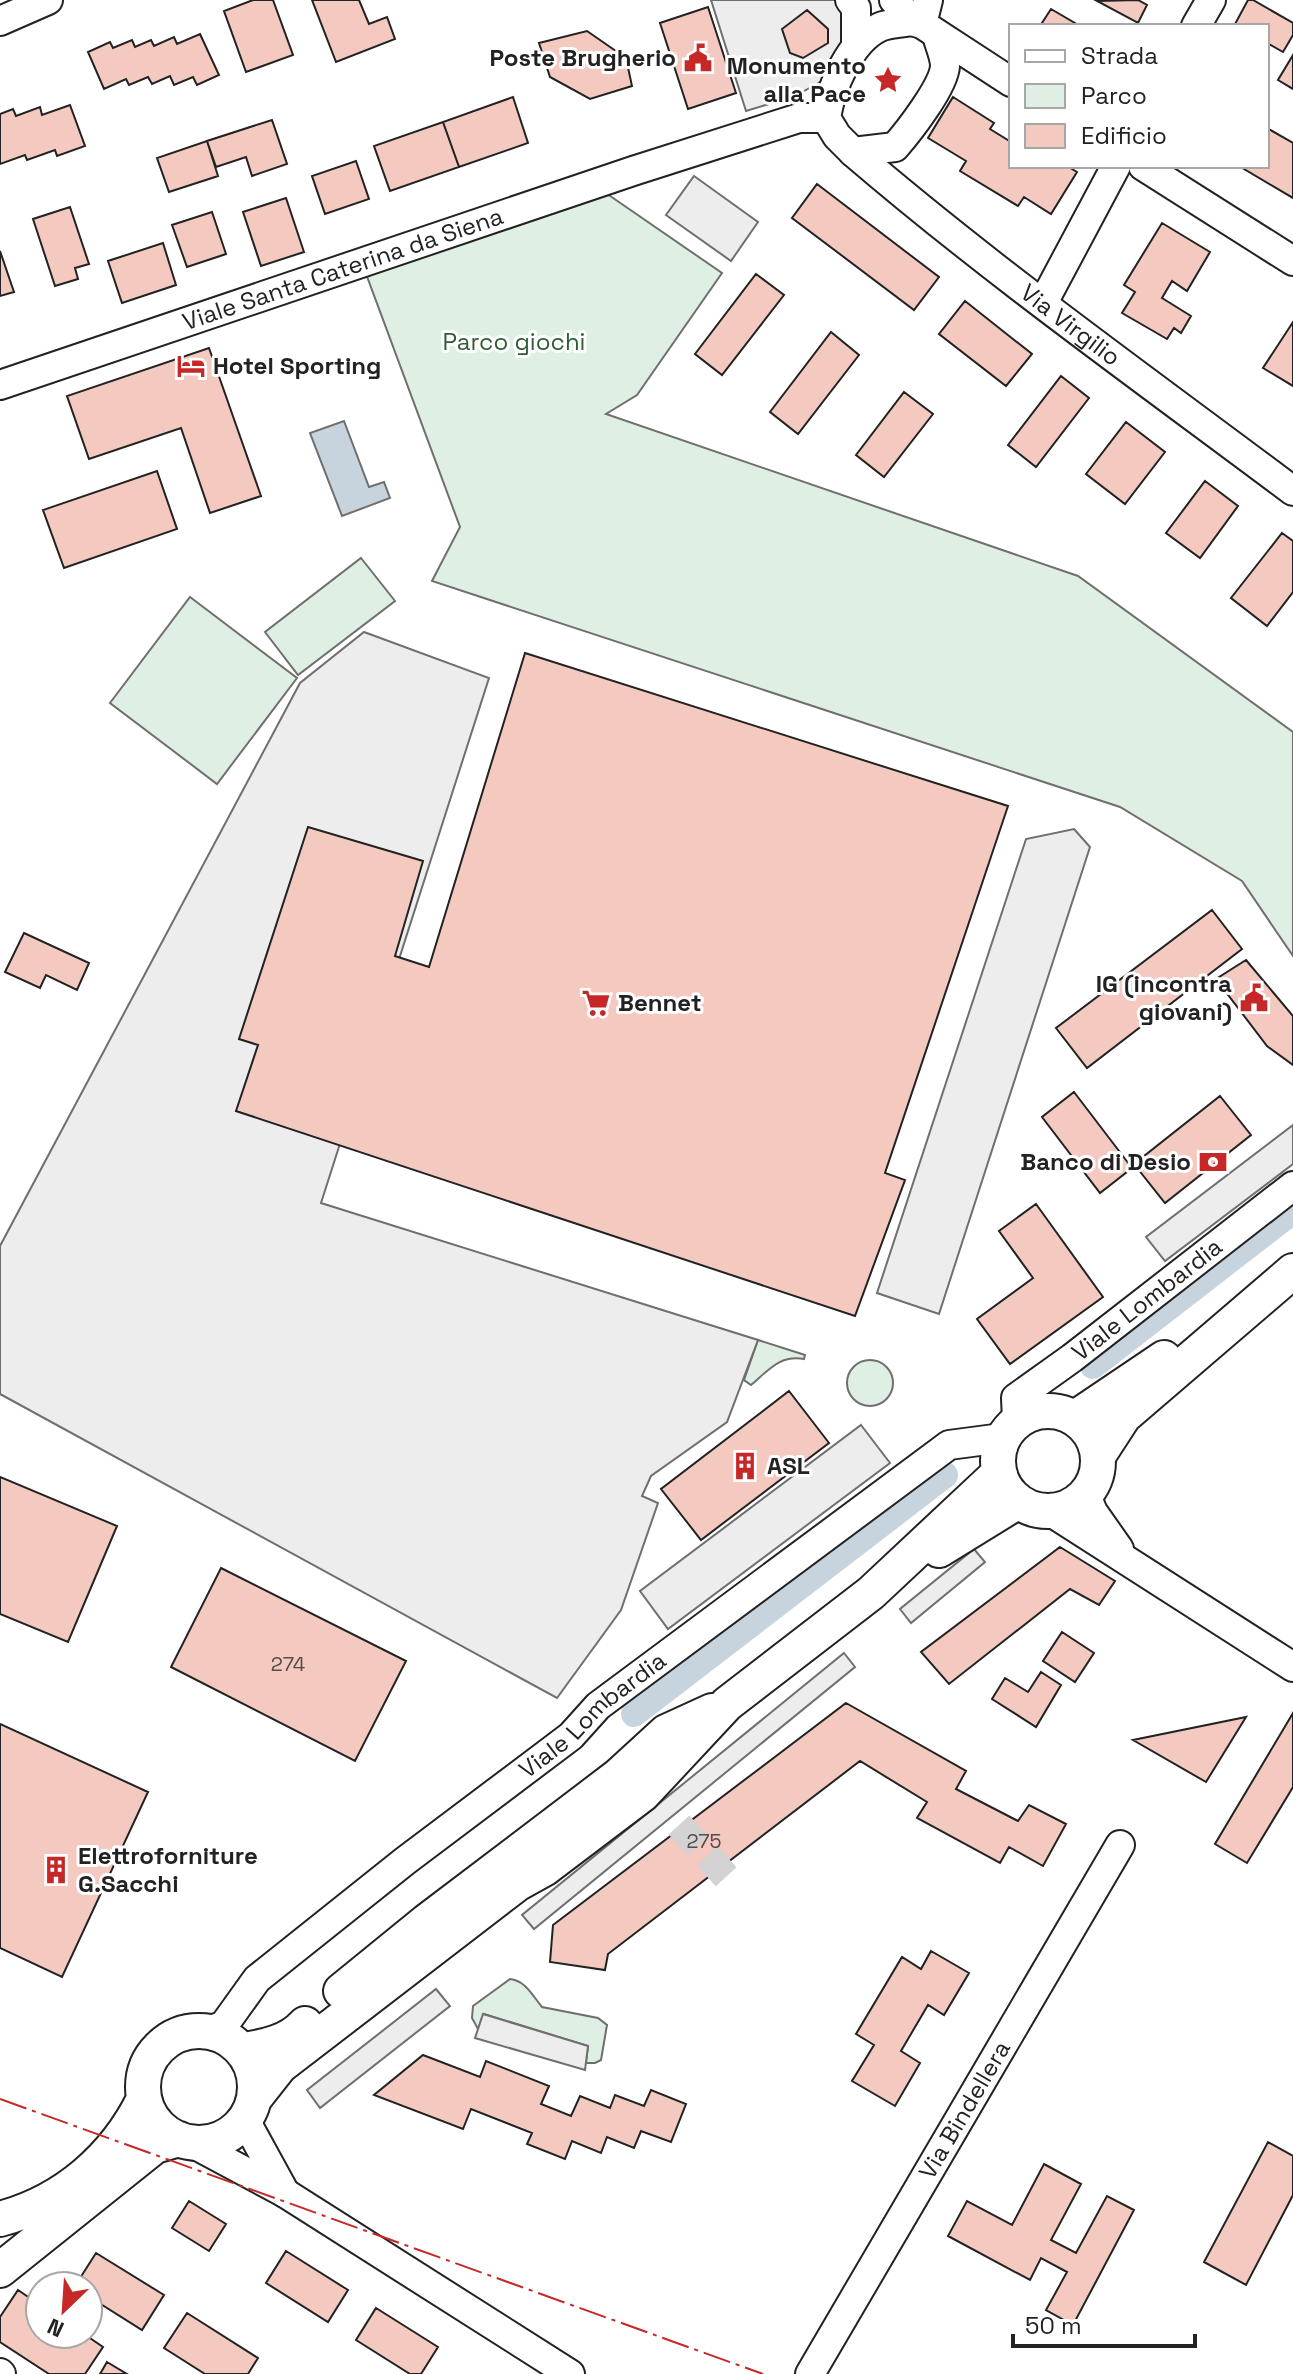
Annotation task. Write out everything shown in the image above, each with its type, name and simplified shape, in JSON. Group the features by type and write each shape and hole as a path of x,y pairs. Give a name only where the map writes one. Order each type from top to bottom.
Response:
{"main road":[{"path":"1075,1418 1292,1272"},
{"path":"1098,1456 1124,1416 1292,1272"},
{"path":"1046,1410 1075,1418 1091,1434 1098,1456 1096,1477 1086,1495 1076,1504 1051,1512 1033,1510 1008,1488 997,1455 1010,1429 1031,1413 1046,1410"},
{"path":"0,2270 155,2146 185,2141 211,2142 230,2134 280,2066 517,1884 544,1869 643,1794 727,1704 1008,1488"},
{"path":"242,2050 269,2046 298,2031 316,2011 350,1983 618,1776 666,1732 727,1704"},
{"path":"185,2141 163,2130 151,2116 144,2099 143,2077 151,2056 166,2040 187,2031 209,2031 230,2039 242,2050 254,2073 250,2110"},
{"path":"0,2219 28,2211 68,2187 96,2164 129,2129 144,2099"}],"street":[{"path":"0,21 48,0"},
{"path":"850,0 856,8 856,46"},
{"path":"1197,24 1211,0"},
{"path":"919,16 945,67 940,82 907,134 895,147 853,152 837,136 826,118 829,101 856,46 880,27 919,16"},
{"path":"919,16 1009,81"},
{"name":"Viale Santa Caterina da Siena","path":"0,385 799,118 826,118"},
{"name":"Via Virgilio","path":"853,152 1043,303 1293,491"},
{"path":"1043,303 1115,168"},
{"path":"1146,168 1293,261"},
{"name":"Viale Lombardia","path":"209,2031 224,2025 257,1979 405,1861 571,1736 598,1706 949,1445 1010,1429 1016,1398 1293,1186"},
{"path":"1086,1495 1093,1512 1126,1560"},
{"path":"1051,1512 1293,1667"},
{"name":"Via Bindellera","path":"810,2374 1120,1845"},
{"path":"250,2110 285,2193"},
{"path":"185,2141 285,2193 570,2374"}],"green space":[{"name":"Parco giochi","path":"600,189 722,273 637,395 606,414 1078,576 1293,732 1293,956 1242,881 1120,807 432,581 460,527 365,271"},
{"path":"361,558 395,601 298,675 265,632"},
{"path":"190,597 297,678 217,784 110,703"},
{"path":"758,1340 805,1355 804,1359 781,1362 751,1385 744,1380"},
{"path":"870,1360 886,1367 893,1383 886,1399 870,1406 854,1399 847,1383 854,1367"},
{"path":"510,1979 525,1986 542,2007 598,2018 607,2025 601,2060 586,2063 588,2046 484,2014 478,2029 472,2018 473,2006"}],"shaded area":[{"path":"711,0 838,0 845,25 842,47 822,81 795,96 746,111"},
{"path":"694,176 758,222 731,261 666,215"},
{"path":"344,421 369,487 384,482 390,498 342,516 310,433"},
{"path":"364,632 489,678 321,1203 758,1340 727,1422 651,1476 642,1496 658,1503 621,1610 557,1698 0,1394 0,1246 300,683"},
{"path":"1074,829 1090,847 939,1314 877,1293 1026,839"},
{"path":"1293,1125 1293,1164 1165,1261 1146,1237"},
{"path":"861,1425 890,1463 668,1629 640,1591"},
{"path":"974,1549 985,1562 911,1623 900,1609"},
{"path":"844,1653 855,1667 534,1929 522,1915"},
{"path":"436,1989 450,2006 320,2108 307,2090"},
{"path":"483,2014 588,2046 585,2070 475,2038"}],"building":[{"path":"253,0 273,0 293,55 246,72 224,11"},
{"path":"312,0 359,0 369,24 387,17 395,39 336,62"},
{"path":"1138,0 1147,5 1138,23 1097,1"},
{"path":"1248,0 1253,0 1293,23 1293,35 1283,52 1269,44 1269,24 1235,24"},
{"name":"Poste Brugherio","path":"708,7 736,93 688,109 660,23"},
{"path":"1051,9 1077,24 1041,24"},
{"path":"807,10 828,29 828,43 803,58 790,53 782,29"},
{"path":"587,31 626,58 632,86 590,99 550,77 539,43"},
{"path":"200,34 219,75 197,85 193,77 174,85 170,76 152,84 148,77 129,85 126,79 104,89 88,52 110,42 113,48 132,40 135,47 151,40 154,46 174,37 177,44"},
{"path":"1293,55 1293,89 1278,80"},
{"path":"513,97 528,143 459,167 443,122"},
{"path":"953,97 994,123 990,129 1009,141 1009,168 1070,168 1077,172 1051,214 1024,197 1018,206 960,171 966,161 928,138"},
{"path":"70,105 85,146 57,156 55,150 27,160 25,155 0,164 0,114 13,109 16,116 40,107 42,115"},
{"path":"272,120 287,164 252,176 246,157 216,167 207,141"},
{"path":"443,122 459,167 390,191 374,146"},
{"path":"1269,129 1293,143 1293,198 1242,168 1269,168"},
{"path":"207,141 218,176 169,192 157,158"},
{"path":"356,161 369,199 325,214 312,176"},
{"path":"817,184 939,277 914,310 792,218"},
{"path":"286,198 304,252 261,266 243,212"},
{"path":"70,207 89,264 75,268 78,279 55,286 33,219"},
{"path":"212,212 226,254 187,267 172,225"},
{"path":"1162,223 1210,252 1187,291 1172,281 1162,298 1191,316 1181,333 1174,328 1167,339 1122,313 1135,292 1124,285"},
{"path":"163,243 176,285 122,303 108,261"},
{"path":"0,251 14,292 0,296"},
{"path":"756,274 784,295 722,375 695,354"},
{"path":"965,301 1032,354 1006,386 939,334"},
{"path":"1293,322 1293,386 1263,368"},
{"path":"831,332 859,355 798,434 770,412"},
{"path":"209,348 261,496 210,513 181,428 89,459 67,396"},
{"path":"1061,376 1089,398 1036,467 1008,445"},
{"path":"904,392 933,414 884,477 856,455"},
{"path":"1126,422 1165,452 1125,504 1086,474"},
{"path":"157,471 177,529 64,568 43,510"},
{"path":"1205,481 1238,506 1200,558 1166,533"},
{"path":"1282,533 1293,541 1293,592 1267,626 1231,598"},
{"name":"Bennet","path":"525,653 1008,806 885,1173 905,1180 855,1316 236,1111 258,1045 239,1039 308,827 423,861 395,956 429,967"},
{"path":"1212,910 1242,949 1087,1068 1056,1028"},
{"path":"24,933 89,963 77,990 46,975 40,988 5,972"},
{"name":"IG (incontra giovani)","path":"1246,960 1293,1016 1293,1065 1267,1046 1216,979"},
{"path":"1074,1092 1132,1168 1100,1193 1042,1117"},
{"path":"1220,1096 1251,1135 1165,1203 1134,1164"},
{"path":"1036,1204 1103,1297 1010,1364 977,1319 1033,1278 999,1231"},
{"name":"ASL","path":"789,1391 829,1443 701,1540 661,1489"},
{"path":"0,1477 117,1526 68,1642 0,1614"},
{"path":"1060,1547 1115,1581 1099,1605 1070,1589 949,1684 921,1652"},
{"path":"221,1568 406,1661 355,1761 171,1667"},
{"path":"1062,1632 1094,1653 1075,1682 1043,1661"},
{"path":"1041,1672 1061,1685 1036,1727 992,1699 1005,1678 1028,1692"},
{"path":"846,1703 966,1771 956,1789 1018,1821 1029,1805 1066,1824 1043,1866 1009,1847 1000,1863 917,1818 927,1802 860,1761 608,1954 605,1970 550,1962 553,1925"},
{"path":"1293,1713 1293,1787 1247,1863 1215,1844"},
{"path":"1246,1717 1206,1782 1133,1740"},
{"name":"Elettroforniture G.Sacchi","path":"0,1724 148,1792 62,1977 0,1948"},
{"path":"931,1951 969,1973 944,2015 928,2005 901,2051 920,2063 895,2106 852,2081 874,2045 856,2034 902,1957 921,1969"},
{"path":"423,2055 480,2077 486,2061 549,2086 541,2104 571,2116 580,2096 610,2108 615,2095 644,2106 651,2090 686,2104 671,2142 641,2131 634,2148 607,2137 601,2153 572,2141 565,2159 527,2144 532,2133 471,2109 463,2129 374,2095"},
{"path":"1268,2142 1293,2156 1293,2195 1246,2285 1204,2262"},
{"path":"1044,2164 1081,2184 1051,2240 1076,2253 1107,2196 1134,2210 1073,2325 1046,2310 1067,2272 1041,2258 1030,2280 948,2236 967,2201 1012,2225"},
{"path":"189,2201 226,2224 209,2251 172,2228"},
{"path":"286,2251 348,2290 328,2322 266,2283"},
{"path":"96,2253 164,2295 142,2330 104,2306 104,2270 85,2270"},
{"path":"18,2290 24,2294 24,2350 101,2350 85,2374 49,2374 0,2342 0,2317"},
{"path":"376,2308 438,2347 421,2374 410,2374 356,2340"},
{"path":"187,2313 258,2358 248,2374 205,2374 164,2348"},
{"path":"107,2362 127,2374 100,2374"}],"waterway":[{"path":"1093,1366 1293,1211"},
{"path":"634,1714 945,1475"}],"tunnel":[{"path":"679,1825 731,1882"}],"power":[{"path":"0,2099 763,2374"}],"place":[{"name":"Poste Brugherio","path":"698,58"},
{"name":"Monumento alla Pace","path":"888,80"},
{"name":"Hotel Sporting","path":"191,366"},
{"name":"IG (incontra giovani)","path":"1254,998"},
{"name":"Bennet","path":"596,1003"},
{"name":"Banco di Desio","path":"1213,1162"},
{"name":"ASL","path":"745,1466"},
{"name":"Elettroforniture G.Sacchi","path":"56,1870"}]}
